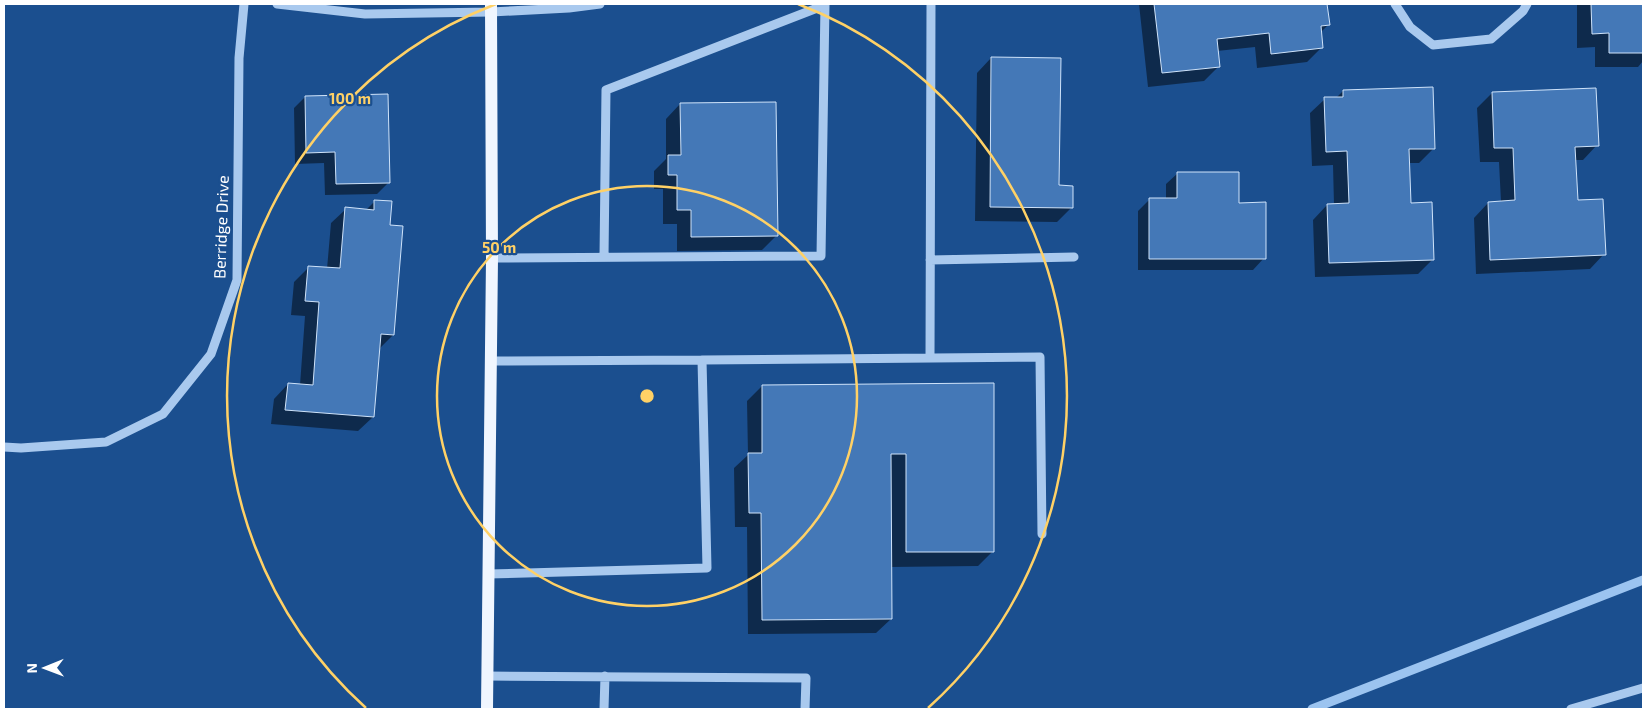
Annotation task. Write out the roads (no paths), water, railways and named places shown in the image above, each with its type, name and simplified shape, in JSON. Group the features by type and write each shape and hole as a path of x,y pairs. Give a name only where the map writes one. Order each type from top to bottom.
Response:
{"main road":[{"path":"487,709 492,258 491,8"}],"street":[{"name":"Berridge Drive","path":"4,446 21,448 106,442 162,414 211,354 237,280 239,58 244,4"},
{"path":"277,4 365,14 491,8 569,8 600,4"},
{"path":"930,358 931,4"},
{"path":"1395,4 1410,27 1433,45 1491,39 1523,11 1527,4"},
{"path":"492,258 604,258 821,256 825,5 606,90 604,258"},
{"path":"930,260 1074,257"},
{"path":"490,361 1040,357 1042,534"},
{"path":"488,574 707,568 702,360"},
{"path":"487,676 806,678 805,709"},
{"path":"604,676 604,709"},
{"path":"1571,709 1643,688"}],"waterway":[{"path":"1312,709 1643,580"}]}
